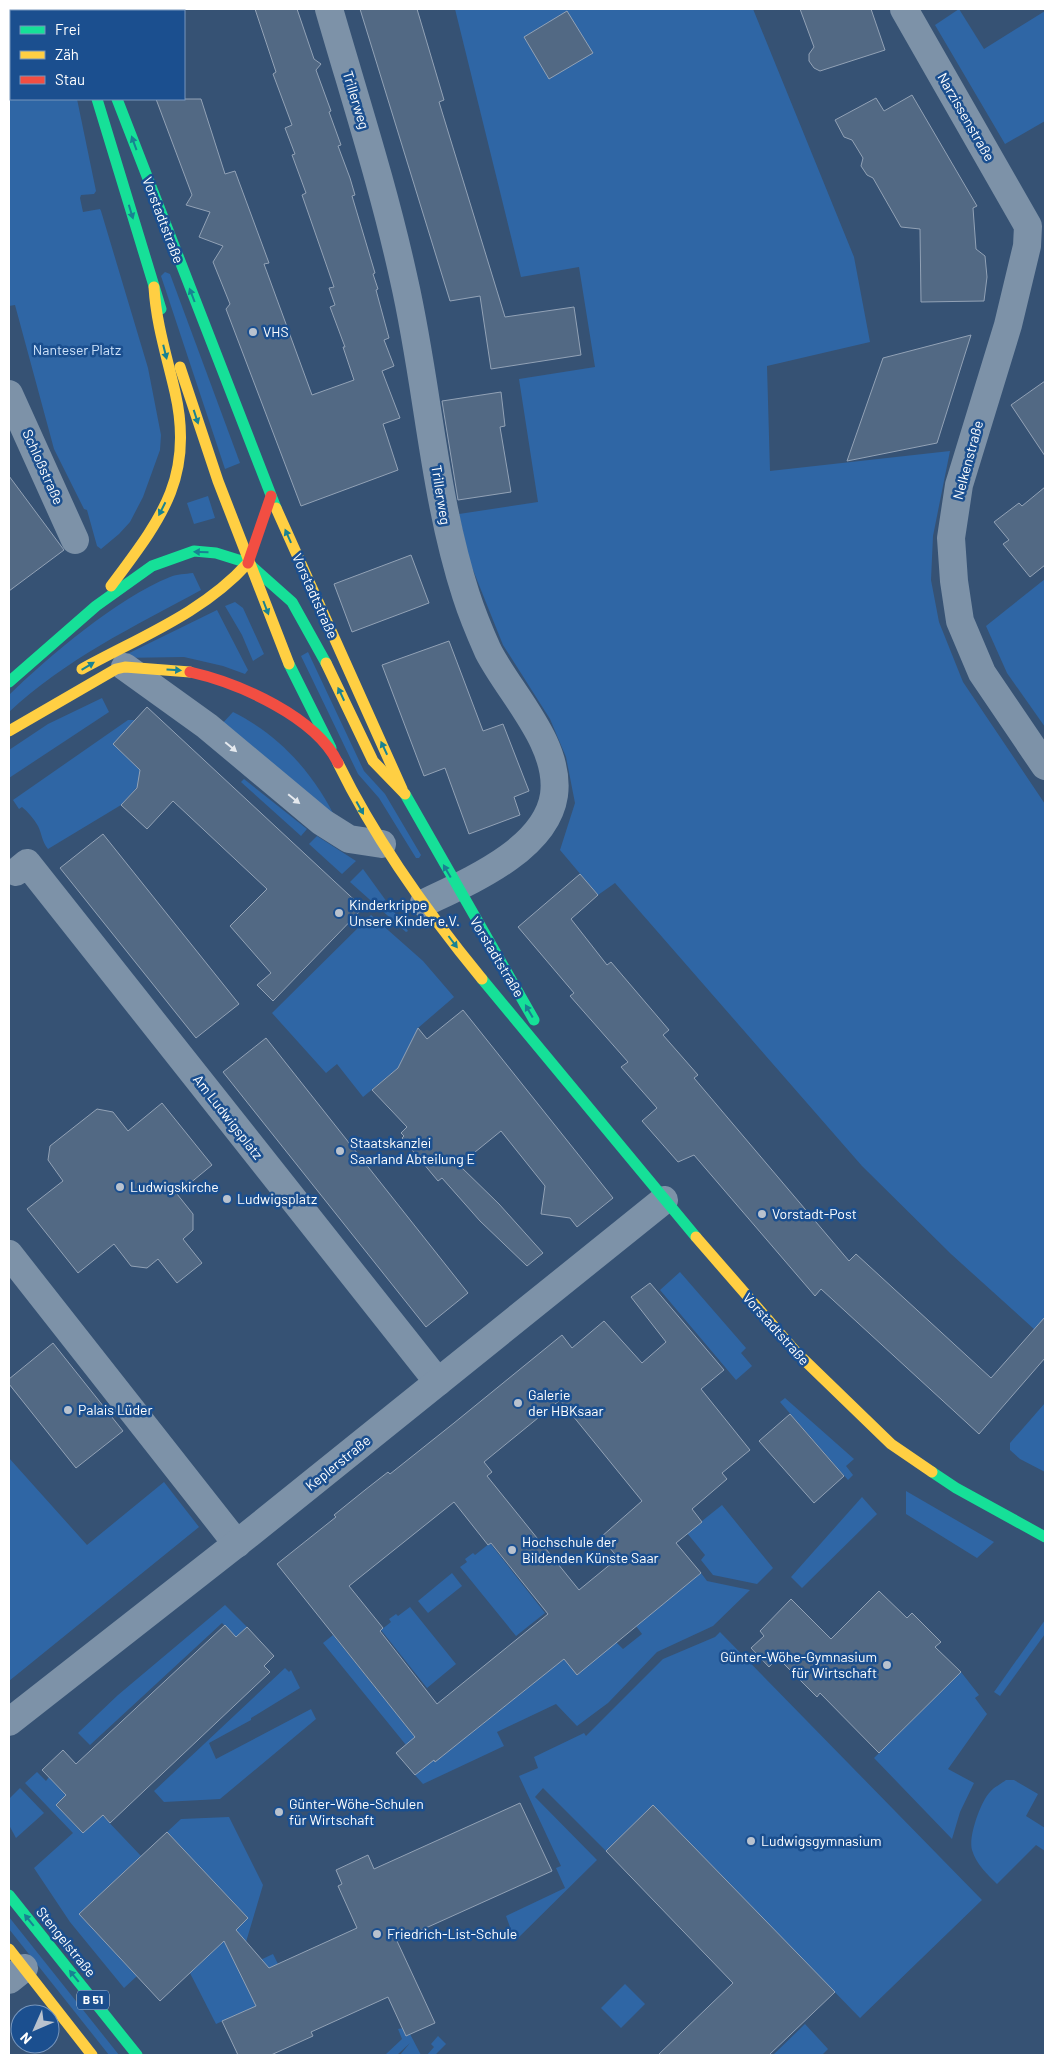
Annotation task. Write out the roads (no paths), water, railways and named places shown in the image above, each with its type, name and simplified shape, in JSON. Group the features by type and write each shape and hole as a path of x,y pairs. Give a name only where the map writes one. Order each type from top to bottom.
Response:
{"main road":[{"name":"Vorstadtstraße","path":"97,100 154,287 212,466 248,563 284,654 360,808 382,844 463,956 559,1070 664,1200 796,1353 891,1444 956,1488 1044,1537"},
{"name":"Vorstadtstraße","path":"117,100 271,496 404,792 456,888 532,1016 559,1070"},
{"path":"96,606 154,525 170,493 180,464 181,436 176,396 155,314 154,287"},
{"path":"72,675 213,595 236,578 248,563 260,533 271,496"},
{"path":"9,682 96,606 152,566 171,557 194,551 216,553 248,563 292,602 328,666 373,760 404,792"},
{"path":"9,729 116,669 125,667 180,670 200,673 226,681 275,705 301,723 331,748"},
{"path":"9,729 37,701"},
{"name":"Stengelstraße","path":"9,1895 137,2055"},
{"name":"B 51","path":"14,1966 92,2055"}],"street":[{"name":"Trillerweg","path":"330,9 364,125 404,279 421,367 446,526 456,564 468,601 489,652 536,727 551,762 554,794 546,820 527,842 504,861 456,888 424,903"},
{"name":"Narzissenstraße","path":"904,9 1037,225"},
{"name":"Nelkenstraße","path":"1037,225 1027,246 1008,325 959,485 952,538 954,581 960,621 982,673 1045,766"},
{"name":"Schloßstraße","path":"9,394 76,540"},
{"path":"125,667 207,726 322,822 349,839 382,844"},
{"name":"Am Ludwigsplatz","path":"16,872 27,863 438,1382"},
{"name":"Keplerstraße","path":"9,1722 237,1544 664,1200"},
{"path":"9,1254 237,1544"}],"place":[{"name":"VHS","path":"253,332"},
{"name":"Kinderkrippe Unsere Kinder e.V.","path":"339,913"},
{"name":"Staatskanzlei Saarland Abteilung E","path":"340,1151"},
{"name":"Ludwigskirche","path":"120,1187"},
{"name":"Ludwigsplatz","path":"227,1199"},
{"name":"Vorstadt-Post","path":"762,1214"},
{"name":"Galerie der HBKsaar","path":"518,1403"},
{"name":"Palais Lüder","path":"68,1410"},
{"name":"Hochschule der Bildenden Künste Saar","path":"512,1550"},
{"name":"Günter-Wöhe-Gymnasium für Wirtschaft","path":"887,1665"},
{"name":"Günter-Wöhe-Schulen für Wirtschaft","path":"279,1812"},
{"name":"Ludwigsgymnasium","path":"751,1841"},
{"name":"Friedrich-List-Schule","path":"377,1934"}],"park label":[{"name":"Nanteser Platz","path":"77,350"}]}
